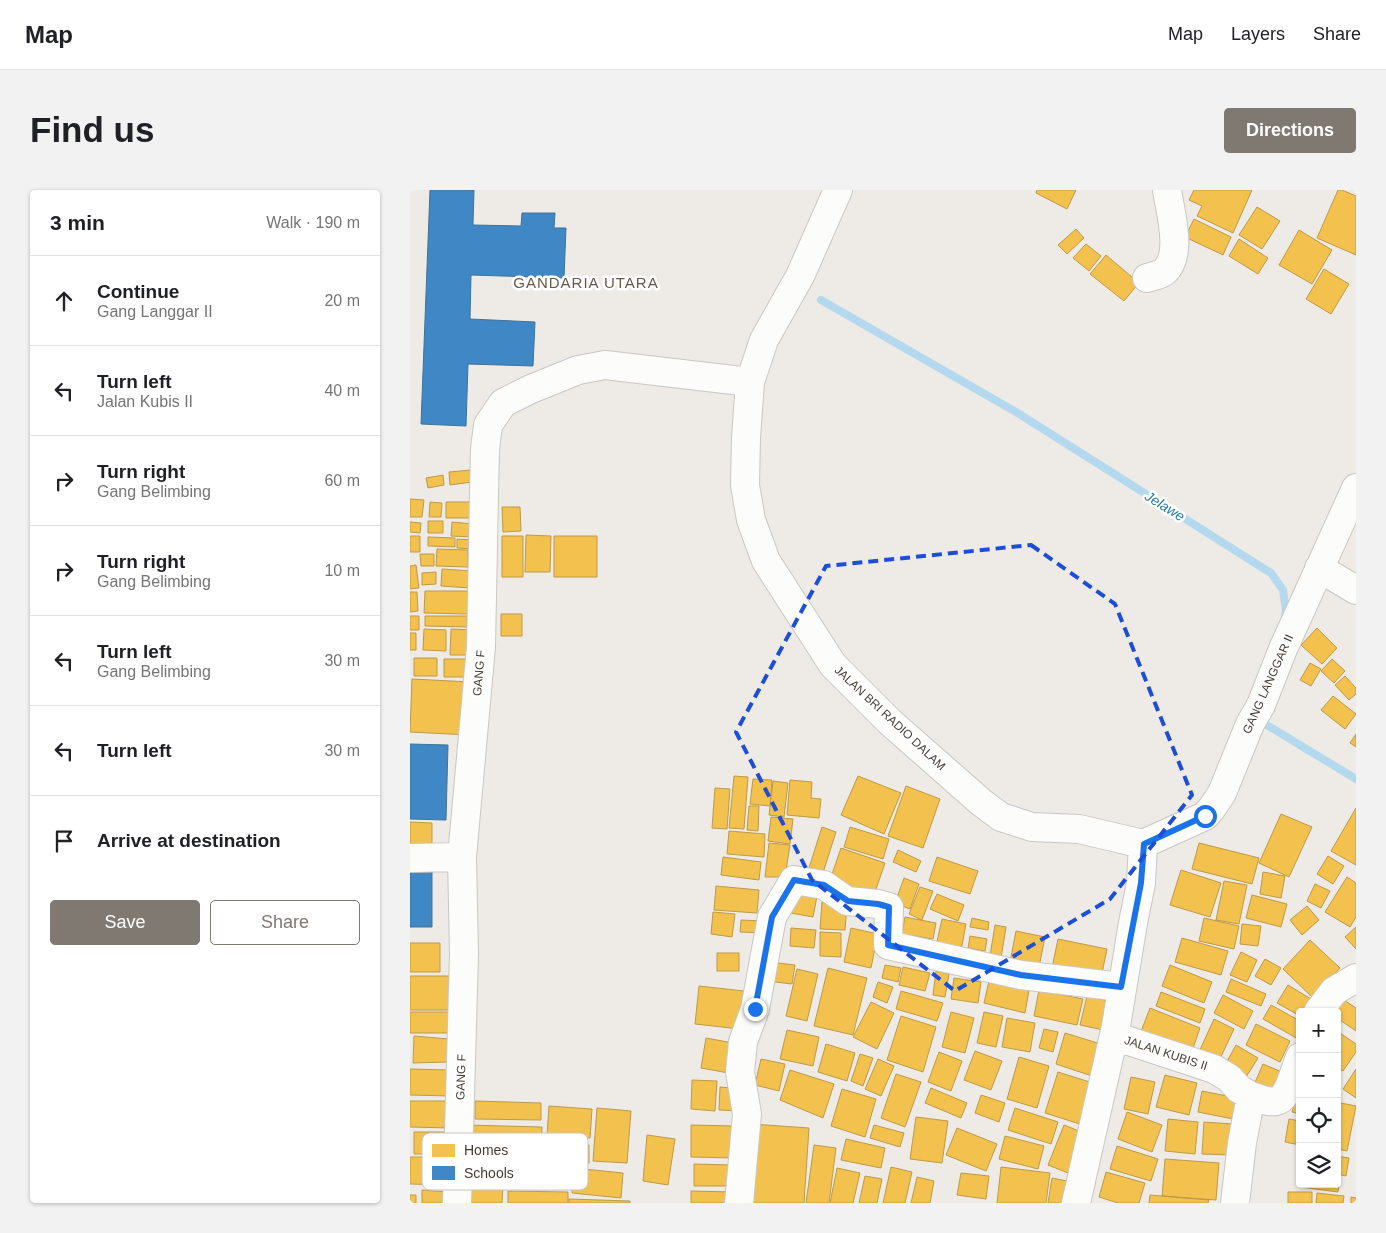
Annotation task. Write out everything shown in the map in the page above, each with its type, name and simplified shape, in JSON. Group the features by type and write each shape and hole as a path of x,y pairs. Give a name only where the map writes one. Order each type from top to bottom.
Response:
{"street":[{"name":"JALAN BRI RADIO DALAM","path":"838,190 800,276 764,340 750,382 745,485 751,520 766,561 833,665 897,728 982,803 1001,817 1032,828 1079,829 1144,844"},
{"path":"1147,278 1163,273 1173,257 1175,243 1167,190"},
{"name":"GANG F","path":"459,1133 464,954 462,857 481,647 485,449 488,425 503,403 524,392 578,370 605,365 750,382"},
{"name":"GANG LANGGAR II","path":"1144,844 1205,816 1222,793 1283,649 1356,488"},
{"path":"1319,568 1356,590"},
{"name":"JALAN KUBIS II","path":"1076,1203 1114,1032 1141,883 1144,844"},
{"path":"410,858 462,857"},
{"path":"739,1203 747,1114 740,1072 743,1042 755,1009 772,917 794,880 824,885 848,901 889,907 888,945 1021,975 1121,987"},
{"path":"1321,1008 1334,991 1356,978"},
{"name":"JALAN KUBIS II","path":"1114,1032 1214,1069 1230,1078 1239,1089 1251,1096"},
{"path":"1235,1203 1242,1143 1251,1096 1272,1101 1280,1100 1285,1095 1296,1067"},
{"name":"GANG F","path":"457,1190 457,1203"}],"highlighted area":[{"path":"1031,545 1115,604 1192,795 1110,899 955,991 812,880 736,732 826,566"}],"building: Homes":[{"path":"1037,190 1076,190 1067,209 1036,193"},
{"path":"1194,190 1252,190 1233,233 1197,216 1202,206 1189,200"},
{"path":"1338,190 1356,196 1356,255 1317,238"},
{"path":"1257,207 1280,221 1262,249 1239,235"},
{"path":"1194,219 1231,237 1223,255 1185,237"},
{"path":"1076,229 1084,238 1067,254 1058,245"},
{"path":"1299,230 1332,250 1312,284 1279,265"},
{"path":"1239,239 1268,258 1258,274 1229,256"},
{"path":"1086,244 1101,256 1089,271 1073,258"},
{"path":"1106,255 1139,283 1124,301 1090,274"},
{"path":"1324,269 1349,284 1331,314 1306,299"},
{"path":"471,470 472,482 450,485 449,472"},
{"path":"443,475 444,485 428,488 426,478"},
{"path":"410,499 424,500 422,517 410,517"},
{"path":"430,502 442,503 441,517 429,517"},
{"path":"446,502 472,502 472,518 446,518"},
{"path":"502,507 520,507 521,531 503,532"},
{"path":"428,521 443,521 443,533 428,533"},
{"path":"410,522 421,523 420,533 410,532"},
{"path":"452,522 474,524 472,537 451,536"},
{"path":"526,535 551,536 550,572 525,572"},
{"path":"410,536 420,536 420,552 410,552"},
{"path":"502,536 523,536 523,577 502,577"},
{"path":"554,536 597,536 597,577 554,577"},
{"path":"428,537 455,538 455,547 428,546"},
{"path":"457,539 474,540 473,549 457,548"},
{"path":"437,549 468,550 468,567 436,566"},
{"path":"420,554 434,554 434,566 421,566"},
{"path":"416,565 419,588 410,589 410,566"},
{"path":"442,569 472,571 471,588 441,586"},
{"path":"436,572 436,584 422,585 422,573"},
{"path":"425,591 468,591 468,614 424,613"},
{"path":"410,592 417,592 418,611 410,612"},
{"path":"501,614 522,614 522,636 501,636"},
{"path":"410,616 419,616 419,630 410,630"},
{"path":"425,616 467,616 467,627 425,626"},
{"path":"1317,628 1337,648 1322,664 1301,645"},
{"path":"424,629 446,630 446,651 423,650"},
{"path":"451,629 472,630 471,655 450,655"},
{"path":"410,633 416,633 416,650 410,650"},
{"path":"414,658 437,658 437,676 414,676"},
{"path":"444,659 468,659 468,677 444,677"},
{"path":"1332,659 1345,671 1334,683 1321,671"},
{"path":"1310,663 1321,669 1311,686 1300,680"},
{"path":"1345,676 1356,688 1356,694 1349,700 1335,685"},
{"path":"412,679 471,682 469,735 410,732"},
{"path":"1333,696 1356,714 1345,729 1321,710"},
{"path":"1356,734 1356,747 1350,743"},
{"path":"734,776 748,777 744,829 729,828"},
{"path":"858,776 901,793 884,834 841,815"},
{"path":"753,779 772,780 770,806 750,804"},
{"path":"790,780 812,782 811,798 821,799 819,818 787,815"},
{"path":"773,781 788,783 784,817 769,815"},
{"path":"906,786 940,799 923,848 888,836"},
{"path":"715,788 730,789 727,829 712,828"},
{"path":"749,806 759,806 758,831 747,830"},
{"path":"1356,808 1356,865 1331,851"},
{"path":"1281,814 1312,827 1289,877 1259,863"},
{"path":"771,817 793,819 790,844 768,841"},
{"path":"410,822 432,823 432,847 410,846"},
{"path":"822,827 836,832 822,876 808,871"},
{"path":"850,827 889,839 883,859 844,847"},
{"path":"729,831 765,834 764,857 727,854"},
{"path":"769,843 790,845 785,877 765,877"},
{"path":"1199,843 1259,858 1252,884 1192,869"},
{"path":"841,848 885,863 874,895 830,880"},
{"path":"898,850 921,861 916,872 893,862"},
{"path":"1328,856 1344,866 1333,884 1317,874"},
{"path":"723,857 761,862 759,880 721,875"},
{"path":"937,857 978,871 970,894 929,881"},
{"path":"1181,870 1221,883 1210,917 1170,905"},
{"path":"1263,872 1285,876 1281,898 1260,894"},
{"path":"1347,877 1356,883 1356,917 1350,927 1325,912"},
{"path":"904,878 919,884 910,909 895,903"},
{"path":"1224,881 1247,885 1239,924 1216,920"},
{"path":"1315,884 1330,891 1321,908 1307,901"},
{"path":"716,886 759,890 757,913 714,910"},
{"path":"796,887 818,891 813,917 791,913"},
{"path":"920,887 933,891 922,920 909,914"},
{"path":"937,894 964,905 958,921 930,909"},
{"path":"1252,895 1287,904 1281,927 1246,918"},
{"path":"822,902 847,904 845,930 820,929"},
{"path":"1307,906 1319,920 1302,935 1290,920"},
{"path":"713,912 735,914 732,937 711,934"},
{"path":"905,917 936,923 933,939 902,934"},
{"path":"972,918 989,922 988,930 970,927"},
{"path":"1204,918 1239,926 1234,949 1199,941"},
{"path":"942,919 966,924 961,951 936,946"},
{"path":"741,920 763,921 762,933 740,932"},
{"path":"1242,924 1261,926 1258,946 1240,944"},
{"path":"995,925 1006,927 1001,958 990,956"},
{"path":"1356,927 1356,949 1345,937"},
{"path":"791,928 816,930 814,948 790,946"},
{"path":"851,928 878,934 871,968 844,962"},
{"path":"1016,931 1045,937 1039,967 1010,962"},
{"path":"820,932 841,933 841,957 820,956"},
{"path":"970,936 987,939 985,951 968,948"},
{"path":"1182,938 1228,951 1221,975 1175,962"},
{"path":"1058,939 1107,949 1101,978 1052,968"},
{"path":"1310,940 1340,968 1313,998 1283,969"},
{"path":"410,943 440,943 440,972 410,972"},
{"path":"1241,952 1257,960 1247,982 1230,975"},
{"path":"717,953 739,953 739,971 717,971"},
{"path":"1265,959 1281,968 1271,985 1255,976"},
{"path":"770,962 795,965 792,984 767,981"},
{"path":"885,965 901,968 898,982 882,978"},
{"path":"1170,965 1212,982 1204,1003 1162,986"},
{"path":"903,967 930,973 925,991 899,985"},
{"path":"828,968 867,978 853,1035 814,1026"},
{"path":"797,969 818,974 807,1021 786,1016"},
{"path":"936,971 949,974 945,997 933,995"},
{"path":"410,976 449,976 449,1010 410,1010"},
{"path":"954,978 981,982 978,1003 951,999"},
{"path":"1231,979 1266,994 1261,1006 1226,992"},
{"path":"989,981 1029,990 1025,1013 984,1003"},
{"path":"878,982 893,987 887,1003 873,997"},
{"path":"1288,985 1316,1002 1312,1008 1296,1008 1296,1014 1277,1003"},
{"path":"699,986 744,991 740,1029 695,1024"},
{"path":"1039,990 1083,999 1077,1025 1034,1016"},
{"path":"901,991 943,1003 937,1021 896,1009"},
{"path":"1161,992 1205,1009 1200,1023 1156,1006"},
{"path":"1223,995 1253,1011 1244,1029 1214,1013"},
{"path":"1336,995 1356,1008 1356,1031 1341,1021 1341,1008 1330,1008"},
{"path":"1087,996 1109,1001 1103,1030 1080,1025"},
{"path":"871,1002 894,1013 877,1049 853,1037"},
{"path":"1271,1005 1296,1019 1296,1038 1263,1019"},
{"path":"1150,1008 1200,1028 1191,1054 1140,1034"},
{"path":"410,1012 451,1012 449,1033 410,1033"},
{"path":"951,1012 974,1018 965,1053 942,1047"},
{"path":"984,1012 1003,1016 996,1047 977,1043"},
{"path":"901,1016 936,1027 923,1072 887,1060"},
{"path":"1007,1018 1035,1023 1030,1052 1002,1047"},
{"path":"1214,1019 1234,1029 1218,1063 1198,1054"},
{"path":"1256,1024 1290,1041 1280,1062 1246,1045"},
{"path":"1044,1029 1058,1032 1053,1052 1039,1048"},
{"path":"787,1030 819,1037 813,1066 780,1059"},
{"path":"1065,1033 1104,1045 1095,1077 1056,1064"},
{"path":"1341,1034 1356,1044 1356,1052 1343,1071 1341,1070"},
{"path":"414,1036 449,1039 449,1062 413,1063"},
{"path":"706,1038 739,1044 734,1074 701,1068"},
{"path":"826,1044 855,1053 847,1081 818,1072"},
{"path":"1236,1045 1258,1058 1246,1077 1225,1065"},
{"path":"975,1051 1002,1061 991,1090 964,1080"},
{"path":"939,1052 962,1061 951,1091 928,1082"},
{"path":"860,1054 873,1058 863,1086 851,1081"},
{"path":"1019,1057 1049,1066 1037,1108 1007,1099"},
{"path":"761,1059 785,1064 779,1091 755,1085"},
{"path":"878,1059 894,1066 881,1096 865,1089"},
{"path":"1263,1064 1284,1073 1274,1096 1253,1087"},
{"path":"410,1069 449,1070 449,1096 410,1095"},
{"path":"1356,1069 1356,1098 1343,1089"},
{"path":"790,1070 834,1084 823,1118 780,1100"},
{"path":"1058,1072 1096,1084 1083,1125 1045,1113"},
{"path":"896,1074 921,1082 905,1127 881,1118"},
{"path":"1165,1075 1197,1083 1189,1115 1156,1107"},
{"path":"1131,1077 1155,1082 1148,1114 1124,1109"},
{"path":"692,1080 717,1081 715,1111 691,1109"},
{"path":"720,1087 742,1089 739,1111 719,1110"},
{"path":"931,1088 967,1103 961,1118 925,1103"},
{"path":"842,1089 876,1099 865,1137 831,1126"},
{"path":"1202,1091 1242,1099 1238,1120 1198,1112"},
{"path":"981,1095 1005,1103 999,1122 975,1113"},
{"path":"1296,1097 1296,1113 1292,1112"},
{"path":"410,1101 451,1101 451,1128 410,1127"},
{"path":"475,1101 541,1103 541,1120 475,1119"},
{"path":"1341,1103 1356,1106 1347,1151 1341,1150"},
{"path":"549,1106 592,1109 590,1138 588,1138 588,1133 547,1133"},
{"path":"597,1108 631,1111 627,1163 593,1161"},
{"path":"1015,1108 1058,1122 1051,1144 1008,1130"},
{"path":"1127,1112 1162,1125 1152,1152 1118,1139"},
{"path":"916,1117 948,1121 942,1163 910,1159"},
{"path":"1168,1119 1198,1122 1195,1154 1165,1151"},
{"path":"1289,1119 1296,1120 1296,1144 1285,1142"},
{"path":"1204,1122 1232,1124 1230,1155 1202,1154"},
{"path":"752,1124 809,1128 804,1203 747,1203"},
{"path":"468,1125 542,1127 542,1133 468,1133"},
{"path":"691,1125 735,1126 735,1158 691,1157"},
{"path":"874,1125 904,1133 900,1147 870,1138"},
{"path":"1064,1125 1084,1133 1068,1173 1048,1165"},
{"path":"957,1128 997,1144 986,1171 946,1155"},
{"path":"414,1132 448,1132 422,1133 422,1154 414,1154"},
{"path":"647,1135 675,1139 668,1185 643,1181"},
{"path":"1005,1136 1044,1146 1038,1169 999,1159"},
{"path":"846,1139 885,1148 881,1168 841,1160"},
{"path":"588,1145 589,1145 588,1163"},
{"path":"814,1145 836,1148 829,1203 806,1203"},
{"path":"1117,1146 1158,1159 1151,1181 1110,1169"},
{"path":"410,1157 422,1157 422,1184 410,1184"},
{"path":"1341,1157 1349,1158 1346,1176 1341,1175"},
{"path":"1165,1159 1219,1163 1216,1200 1162,1196"},
{"path":"694,1164 732,1165 732,1186 694,1186"},
{"path":"891,1167 912,1172 905,1203 883,1203"},
{"path":"1001,1167 1050,1173 1046,1203 997,1203"},
{"path":"837,1168 860,1173 853,1203 830,1203"},
{"path":"588,1169 623,1173 621,1198 572,1193 572,1190 588,1190"},
{"path":"1106,1172 1145,1183 1139,1203 1118,1203 1099,1197"},
{"path":"961,1173 989,1176 986,1199 957,1195"},
{"path":"865,1176 882,1179 877,1203 859,1203"},
{"path":"917,1177 934,1181 930,1203 911,1203"},
{"path":"1052,1178 1072,1182 1068,1203 1048,1203"},
{"path":"1308,1188 1339,1188 1338,1192"},
{"path":"422,1190 448,1192 448,1203 422,1203"},
{"path":"468,1190 503,1190 502,1203 468,1203"},
{"path":"508,1191 568,1192 568,1203 508,1203"},
{"path":"691,1191 732,1192 732,1203 691,1203"},
{"path":"1288,1192 1312,1192 1312,1203 1288,1203"},
{"path":"1317,1193 1344,1196 1343,1203 1316,1203"},
{"path":"410,1195 416,1195 416,1203 410,1203"},
{"path":"1150,1195 1209,1200 1208,1203 1149,1203"},
{"path":"1351,1197 1356,1198 1356,1203 1351,1203"},
{"path":"569,1199 630,1201 630,1203 569,1203"}],"building: Schools":[{"path":"430,190 474,190 473,225 521,226 522,213 555,213 554,228 566,228 564,278 471,275 470,319 535,322 533,366 468,364 466,426 421,424"},
{"path":"410,744 448,745 446,820 410,819"},
{"path":"410,866 432,866 432,927 410,927"}],"waterway":[{"name":"Jelawe","path":"821,300 1016,412 1271,573 1283,590 1285,618"},
{"name":"Jelawe","path":"1257,719 1356,779"}],"district":[{"name":"GANDARIA UTARA","path":"586,282"}],"route":[{"path":"755,1009 772,917 794,880 824,885 848,901 889,907 888,945 1021,975 1121,987 1141,883 1144,844 1205,816"}]}
